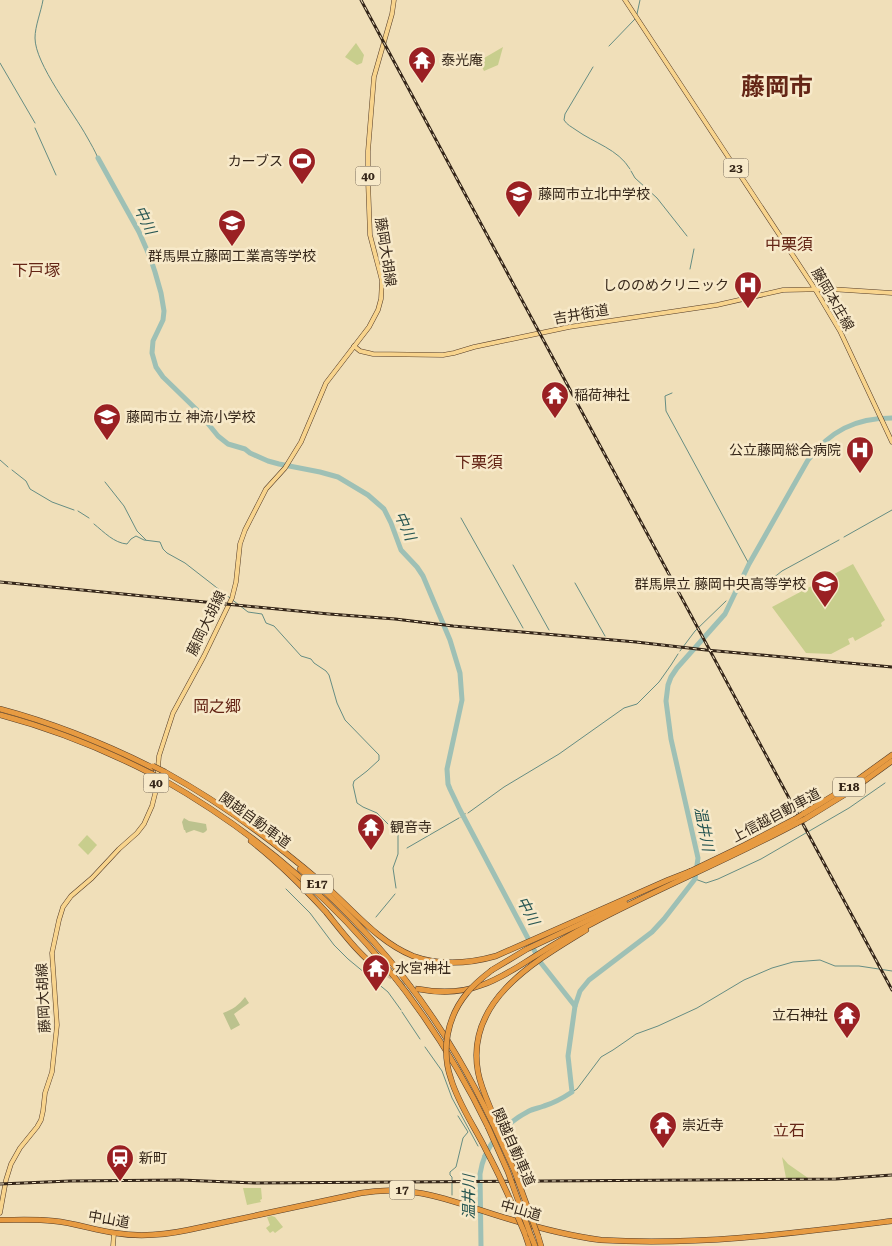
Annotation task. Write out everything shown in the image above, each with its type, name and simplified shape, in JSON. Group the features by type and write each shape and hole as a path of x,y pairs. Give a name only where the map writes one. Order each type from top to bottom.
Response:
{"highway":[{"name":"関越自動車道","path":"0,709 21,714 104,744 153,767 252,838 299,876 325,900 380,959 438,1039 492,1124"},
{"name":"関越自動車道","path":"0,715 79,741 152,774 164,775 199,794 273,846 351,918 410,987 444,1035 467,1073 492,1124 535,1246"},
{"name":"上信越自動車道","path":"804,817 892,755"},
{"name":"上信越自動車道","path":"636,900 685,879 704,867 804,817 852,790 892,761"},
{"path":"164,775 205,796 244,822 312,874 383,938 405,952 420,958 452,963 470,962 487,958 629,903"},
{"path":"196,799 254,844 288,874 324,911 361,954 381,971"},
{"name":"上信越自動車道","path":"636,900 691,871 704,867"},
{"path":"529,1246 496,1169 454,1088 447,1062 447,1037 454,1014 467,992 492,970 527,949 636,900"},
{"path":"418,988 437,991 457,991 488,983 507,974 574,933 629,903"},
{"path":"541,1246 518,1178 492,1124 477,1063 476,1053 479,1033 486,1014 495,1000 513,981 543,958 629,903"},
{"name":"中山道","path":"0,1220 55,1221 114,1233 143,1235 176,1232 369,1192 400,1190 445,1198 508,1219 563,1234 615,1242 694,1244 725,1242 892,1221"}],"main road":[{"name":"藤岡大胡線","path":"0,1213 6,1182 12,1164 20,1148 41,1120 45,1093 53,1068 57,1024 52,953 63,907 71,896 92,878 140,830 146,821 156,790 159,756 172,713 204,656 232,598 236,582 240,544 245,530 266,489 287,465 301,442 326,383 378,310 382,281 370,235 368,151 374,77 392,14 394,0"},
{"name":"藤岡本庄線","path":"625,0 815,289 840,331 892,442"},
{"name":"吉井街道","path":"354,346 360,351 373,354 443,355 474,346 569,327 717,305 783,290 815,289 892,293"},
{"path":"113,1246 114,1233"}],"green space":[{"path":"356,43 364,55 362,63 357,65 345,57"},
{"path":"503,47 498,65 484,71 479,61"},
{"name":"群馬県立 藤岡中央高等学校","path":"853,564 885,620 881,623 882,626 855,641 853,637 848,639 850,644 831,654 806,653 772,607"},
{"path":"184,818 189,821 206,824 207,830 203,833 194,830 186,833 182,822"},
{"path":"87,835 97,845 88,855 78,845"},
{"path":"245,997 249,1003 234,1014 240,1025 231,1030 223,1013 235,1007"},
{"path":"782,1157 788,1164 808,1178 786,1178"},
{"path":"243,1188 261,1188 261,1202 247,1205"},
{"path":"272,1216 283,1227 275,1233 273,1231 270,1233 266,1228 270,1225 267,1217"}],"waterway":[{"path":"43,0 35,33 41,61 98,158"},
{"path":"637,14 640,0"},
{"path":"609,46 635,19"},
{"name":"中川","path":"0,63 35,123"},
{"path":"593,67 565,114 564,120 583,135 619,156 630,169"},
{"name":"中川","path":"35,128 56,175"},
{"name":"中川","path":"98,158 139,232 155,272 164,311 163,320 153,341 152,353 156,367 163,377 197,410 218,436 228,444 245,449 268,461 338,477 368,495 384,509 401,550 423,576 450,640 460,673 462,700 447,769 448,784 541,963 575,1006"},
{"path":"631,171 635,178 657,198 687,236"},
{"path":"690,269 694,249"},
{"path":"672,393 665,396 666,411 749,564"},
{"name":"温井川","path":"481,1246 480,1174 482,1164 491,1145 504,1129 520,1116 555,1102 572,1092 568,1056 575,1006 580,991 589,980 652,932 695,879 698,858 671,739 666,701 671,677 725,614 749,564 808,460 816,450 825,441 844,428 866,420 892,418"},
{"path":"0,460 8,467"},
{"path":"12,470 26,481 30,489 52,502 74,510"},
{"path":"105,482 124,506 137,531 146,540"},
{"path":"844,537 892,510"},
{"path":"78,511 89,518"},
{"path":"461,518 523,628"},
{"path":"94,524 118,542 127,544 136,536 144,540 160,542 167,553 185,563 248,612 262,614 266,623 274,626 301,656 311,659 326,671 345,720 379,755 379,760 354,781 353,785 357,803 377,813 398,834 398,854 393,868 396,888"},
{"path":"758,590 782,571 839,540"},
{"path":"513,565 549,630"},
{"path":"575,583 605,636"},
{"path":"680,651 695,631 726,601"},
{"path":"468,813 504,787 559,754 624,708 637,704 659,682 678,654"},
{"path":"695,879 706,883 761,859 849,808 885,783"},
{"name":"中川","path":"461,817 465,814"},
{"path":"407,848 459,818"},
{"path":"286,889 310,913 334,945 388,992 401,1010"},
{"path":"376,917 395,894"},
{"path":"572,1092 577,1089 601,1057 636,1034 697,1008 744,980 772,968 793,962 820,960 835,966 859,966 892,971"},
{"path":"402,1012 420,1039"},
{"path":"425,1047 442,1071 452,1098 478,1146"},
{"path":"452,1195 452,1177 450,1172 456,1167 463,1138 468,1132 458,1116"}],"tunnel":[{"path":"381,971 418,989"}],"railway":[{"path":"361,0 892,990"},
{"path":"0,582 892,667"},
{"path":"0,1184 180,1180 255,1183 836,1179 892,1175"}],"place":[{"name":"泰光庵","path":"422,84"},
{"name":"カーブス","path":"302,185"},
{"name":"藤岡市立北中学校","path":"519,218"},
{"name":"群馬県立藤岡工業高等学校","path":"232,247"},
{"name":"しののめクリニック","path":"748,309"},
{"name":"稲荷神社","path":"555,419"},
{"name":"藤岡市立 神流小学校","path":"107,441"},
{"name":"公立藤岡総合病院","path":"860,474"},
{"name":"群馬県立 藤岡中央高等学校","path":"825,608"},
{"name":"観音寺","path":"371,851"},
{"name":"水宮神社","path":"376,992"},
{"name":"立石神社","path":"847,1039"},
{"name":"崇近寺","path":"663,1149"},
{"name":"新町","path":"120,1182"}],"district":[{"name":"藤岡市","path":"777,87"},
{"name":"中栗須","path":"789,244"},
{"name":"下戸塚","path":"36,270"},
{"name":"下栗須","path":"479,462"},
{"name":"岡之郷","path":"217,706"},
{"name":"立石","path":"789,1130"}]}
